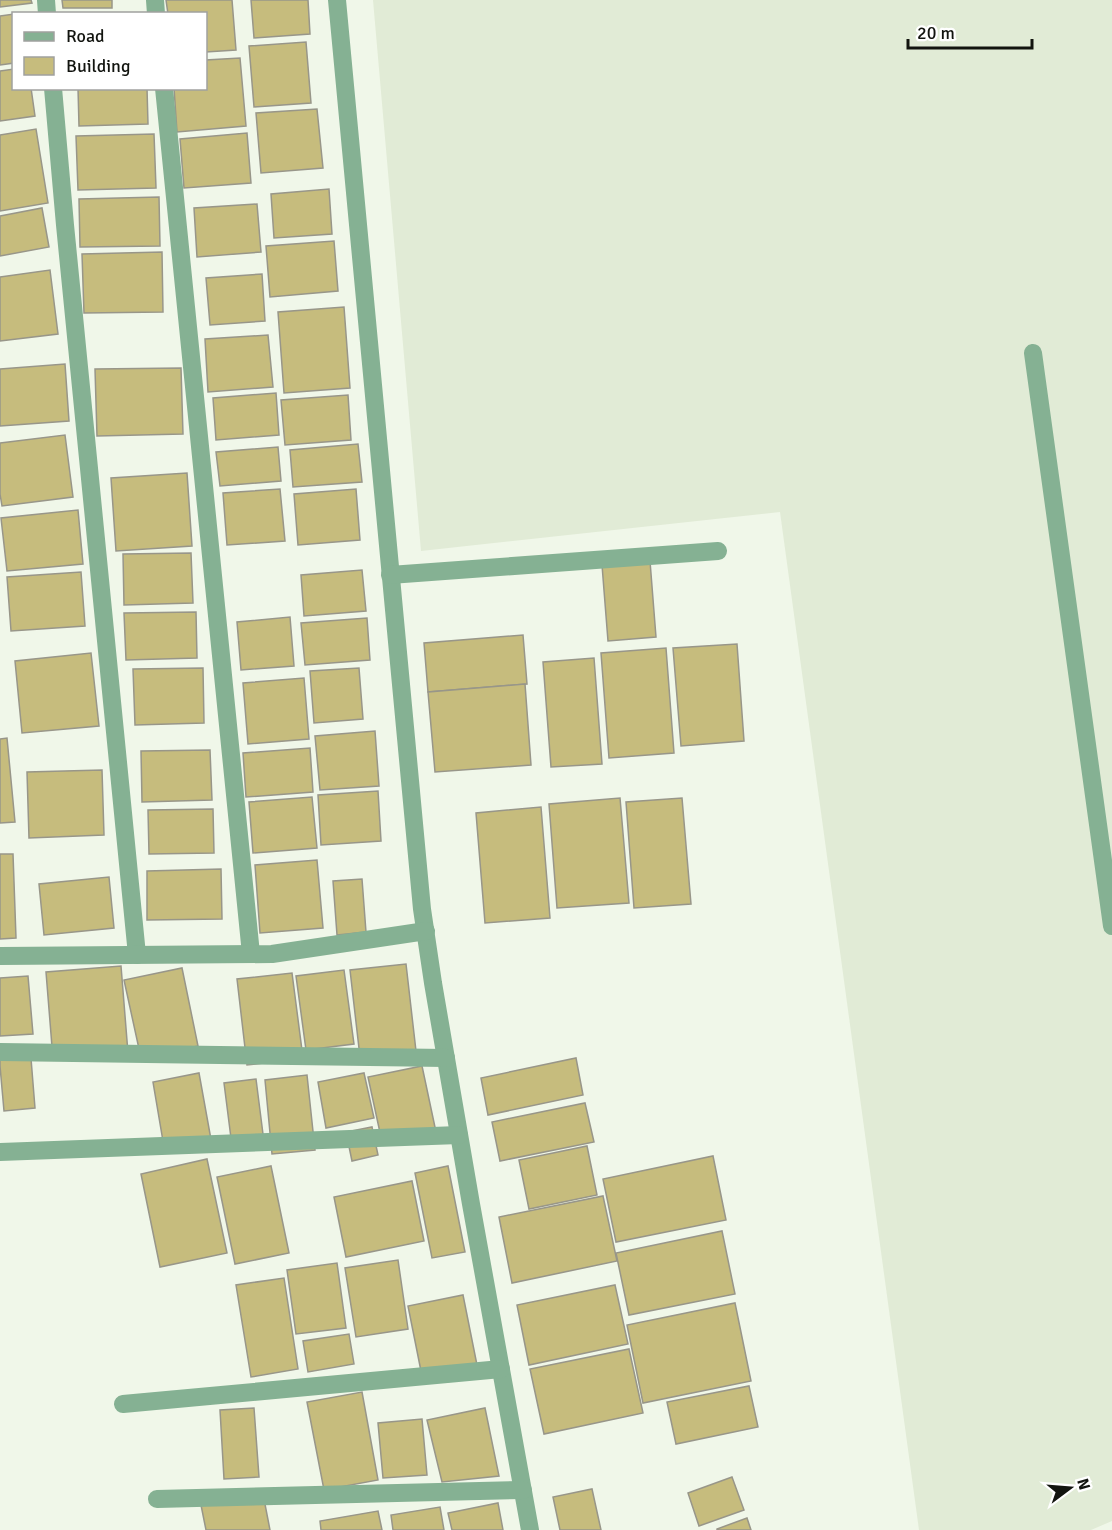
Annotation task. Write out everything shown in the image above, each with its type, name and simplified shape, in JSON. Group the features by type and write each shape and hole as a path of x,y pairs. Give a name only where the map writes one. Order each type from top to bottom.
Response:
{"street":[{"path":"337,0 420,885 459,1136 530,1530"},
{"path":"53,90 137,955"},
{"path":"164,90 251,954"},
{"path":"1033,353 1112,926"},
{"path":"390,575 718,551"},
{"path":"0,956 272,954 426,932"},
{"path":"0,1052 446,1058"},
{"path":"0,1152 459,1136"},
{"path":"123,1404 501,1369"},
{"path":"157,1499 523,1490"}],"shaded area":[{"path":"373,0 1112,0 1112,1521 1091,1530 919,1530 780,512 421,551"}],"building":[{"path":"0,0 31,0 32,3 0,7"},
{"path":"62,0 112,0 112,8 63,8"},
{"path":"166,0 232,0 236,50 207,52 207,12 168,12"},
{"path":"251,0 308,0 310,34 254,38"},
{"path":"12,14 12,63 0,65 0,16"},
{"path":"306,42 311,103 254,107 249,46"},
{"path":"240,58 246,126 177,132 174,90 207,90 207,60"},
{"path":"12,69 12,90 31,90 35,116 0,121 0,71"},
{"path":"78,90 147,90 148,124 79,126"},
{"path":"317,109 323,168 261,173 256,113"},
{"path":"36,129 48,203 0,211 0,135"},
{"path":"247,133 251,183 184,188 180,139"},
{"path":"154,134 156,188 78,190 76,136"},
{"path":"329,189 332,234 274,238 271,194"},
{"path":"159,197 160,246 80,247 79,199"},
{"path":"257,204 261,252 197,257 194,208"},
{"path":"42,208 49,247 0,256 0,216"},
{"path":"334,241 338,291 270,297 266,246"},
{"path":"162,252 163,312 84,313 82,254"},
{"path":"50,270 58,334 0,341 0,277"},
{"path":"262,274 265,321 210,325 206,278"},
{"path":"344,307 350,388 284,393 278,312"},
{"path":"268,335 273,387 208,392 205,339"},
{"path":"65,364 69,421 0,426 0,369"},
{"path":"181,368 183,434 97,436 95,369"},
{"path":"276,393 279,435 216,440 213,398"},
{"path":"348,395 351,440 285,445 281,400"},
{"path":"65,435 73,497 2,506 0,443"},
{"path":"358,444 362,482 293,487 290,450"},
{"path":"278,447 281,481 220,486 216,452"},
{"path":"187,473 192,546 116,551 111,478"},
{"path":"280,489 285,541 227,545 223,493"},
{"path":"356,489 360,540 298,545 294,494"},
{"path":"78,510 83,564 7,571 1,518"},
{"path":"191,553 193,603 124,605 123,554"},
{"path":"650,561 656,637 608,641 602,565"},
{"path":"362,570 366,611 304,616 301,575"},
{"path":"81,572 85,626 11,631 7,577"},
{"path":"196,612 197,658 126,660 124,613"},
{"path":"290,617 294,666 241,670 237,622"},
{"path":"367,618 370,660 305,665 301,623"},
{"path":"523,635 527,684 428,692 424,643"},
{"path":"737,644 744,741 681,746 673,648"},
{"path":"666,648 674,753 609,758 601,653"},
{"path":"91,653 99,726 22,733 15,661"},
{"path":"594,658 602,764 551,767 543,662"},
{"path":"203,668 204,723 135,725 133,669"},
{"path":"359,668 363,719 314,723 310,671"},
{"path":"304,678 309,739 248,744 243,683"},
{"path":"525,684 531,765 435,772 428,692"},
{"path":"375,731 379,786 320,790 315,736"},
{"path":"7,738 15,822 0,823 0,739"},
{"path":"310,748 313,792 246,797 243,753"},
{"path":"210,750 212,800 142,802 141,751"},
{"path":"102,770 104,835 29,838 27,772"},
{"path":"378,791 381,841 321,845 318,795"},
{"path":"312,797 317,848 253,853 249,802"},
{"path":"620,798 629,903 557,908 549,804"},
{"path":"682,798 691,904 634,908 626,802"},
{"path":"541,807 550,918 485,923 476,813"},
{"path":"213,809 214,853 149,854 148,810"},
{"path":"0,854 13,854 16,938 0,939"},
{"path":"317,860 323,928 260,933 255,865"},
{"path":"221,869 222,919 147,920 147,871"},
{"path":"109,877 114,928 44,935 39,884"},
{"path":"362,879 366,932 337,935 333,881"},
{"path":"406,964 416,1051 360,1057 350,970"},
{"path":"121,966 128,1053 53,1059 46,972"},
{"path":"182,968 198,1046 141,1058 124,980"},
{"path":"344,970 354,1044 306,1050 296,976"},
{"path":"292,973 303,1058 247,1065 237,979"},
{"path":"28,976 33,1034 0,1036 0,978"},
{"path":"30,1046 35,1108 4,1111 0,1049"},
{"path":"576,1058 583,1095 488,1115 481,1078"},
{"path":"422,1066 436,1132 382,1142 368,1077"},
{"path":"199,1073 212,1145 165,1153 153,1082"},
{"path":"364,1073 374,1118 326,1128 318,1082"},
{"path":"307,1075 315,1150 272,1154 265,1080"},
{"path":"256,1079 264,1142 232,1146 224,1083"},
{"path":"585,1103 594,1142 500,1161 492,1122"},
{"path":"372,1127 378,1155 352,1161 346,1132"},
{"path":"587,1146 597,1195 529,1209 519,1160"},
{"path":"713,1156 726,1220 616,1242 603,1179"},
{"path":"207,1159 227,1253 160,1267 141,1174"},
{"path":"271,1166 289,1253 235,1264 217,1177"},
{"path":"448,1166 465,1252 432,1258 415,1173"},
{"path":"412,1181 424,1241 346,1257 334,1197"},
{"path":"603,1196 617,1261 512,1283 499,1217"},
{"path":"722,1231 735,1294 629,1315 616,1253"},
{"path":"398,1260 408,1329 356,1337 345,1268"},
{"path":"337,1263 346,1328 296,1334 287,1270"},
{"path":"284,1278 298,1369 251,1377 236,1285"},
{"path":"615,1285 628,1344 529,1365 517,1305"},
{"path":"463,1295 477,1365 422,1376 408,1306"},
{"path":"735,1303 751,1381 643,1403 627,1325"},
{"path":"349,1334 354,1364 308,1372 303,1341"},
{"path":"629,1349 643,1413 544,1434 530,1369"},
{"path":"749,1386 758,1427 676,1444 667,1402"},
{"path":"362,1392 378,1480 324,1490 307,1402"},
{"path":"254,1408 259,1477 224,1479 220,1410"},
{"path":"485,1408 499,1476 442,1482 427,1420"},
{"path":"422,1419 427,1475 383,1478 378,1423"},
{"path":"732,1477 744,1510 699,1526 688,1493"},
{"path":"592,1489 601,1530 560,1530 553,1497"},
{"path":"263,1494 270,1530 206,1530 201,1505"},
{"path":"498,1503 503,1530 452,1530 448,1513"},
{"path":"440,1507 444,1530 393,1530 391,1515"},
{"path":"378,1511 382,1530 321,1530 320,1521"},
{"path":"747,1518 751,1530 717,1530 717,1529"}]}
